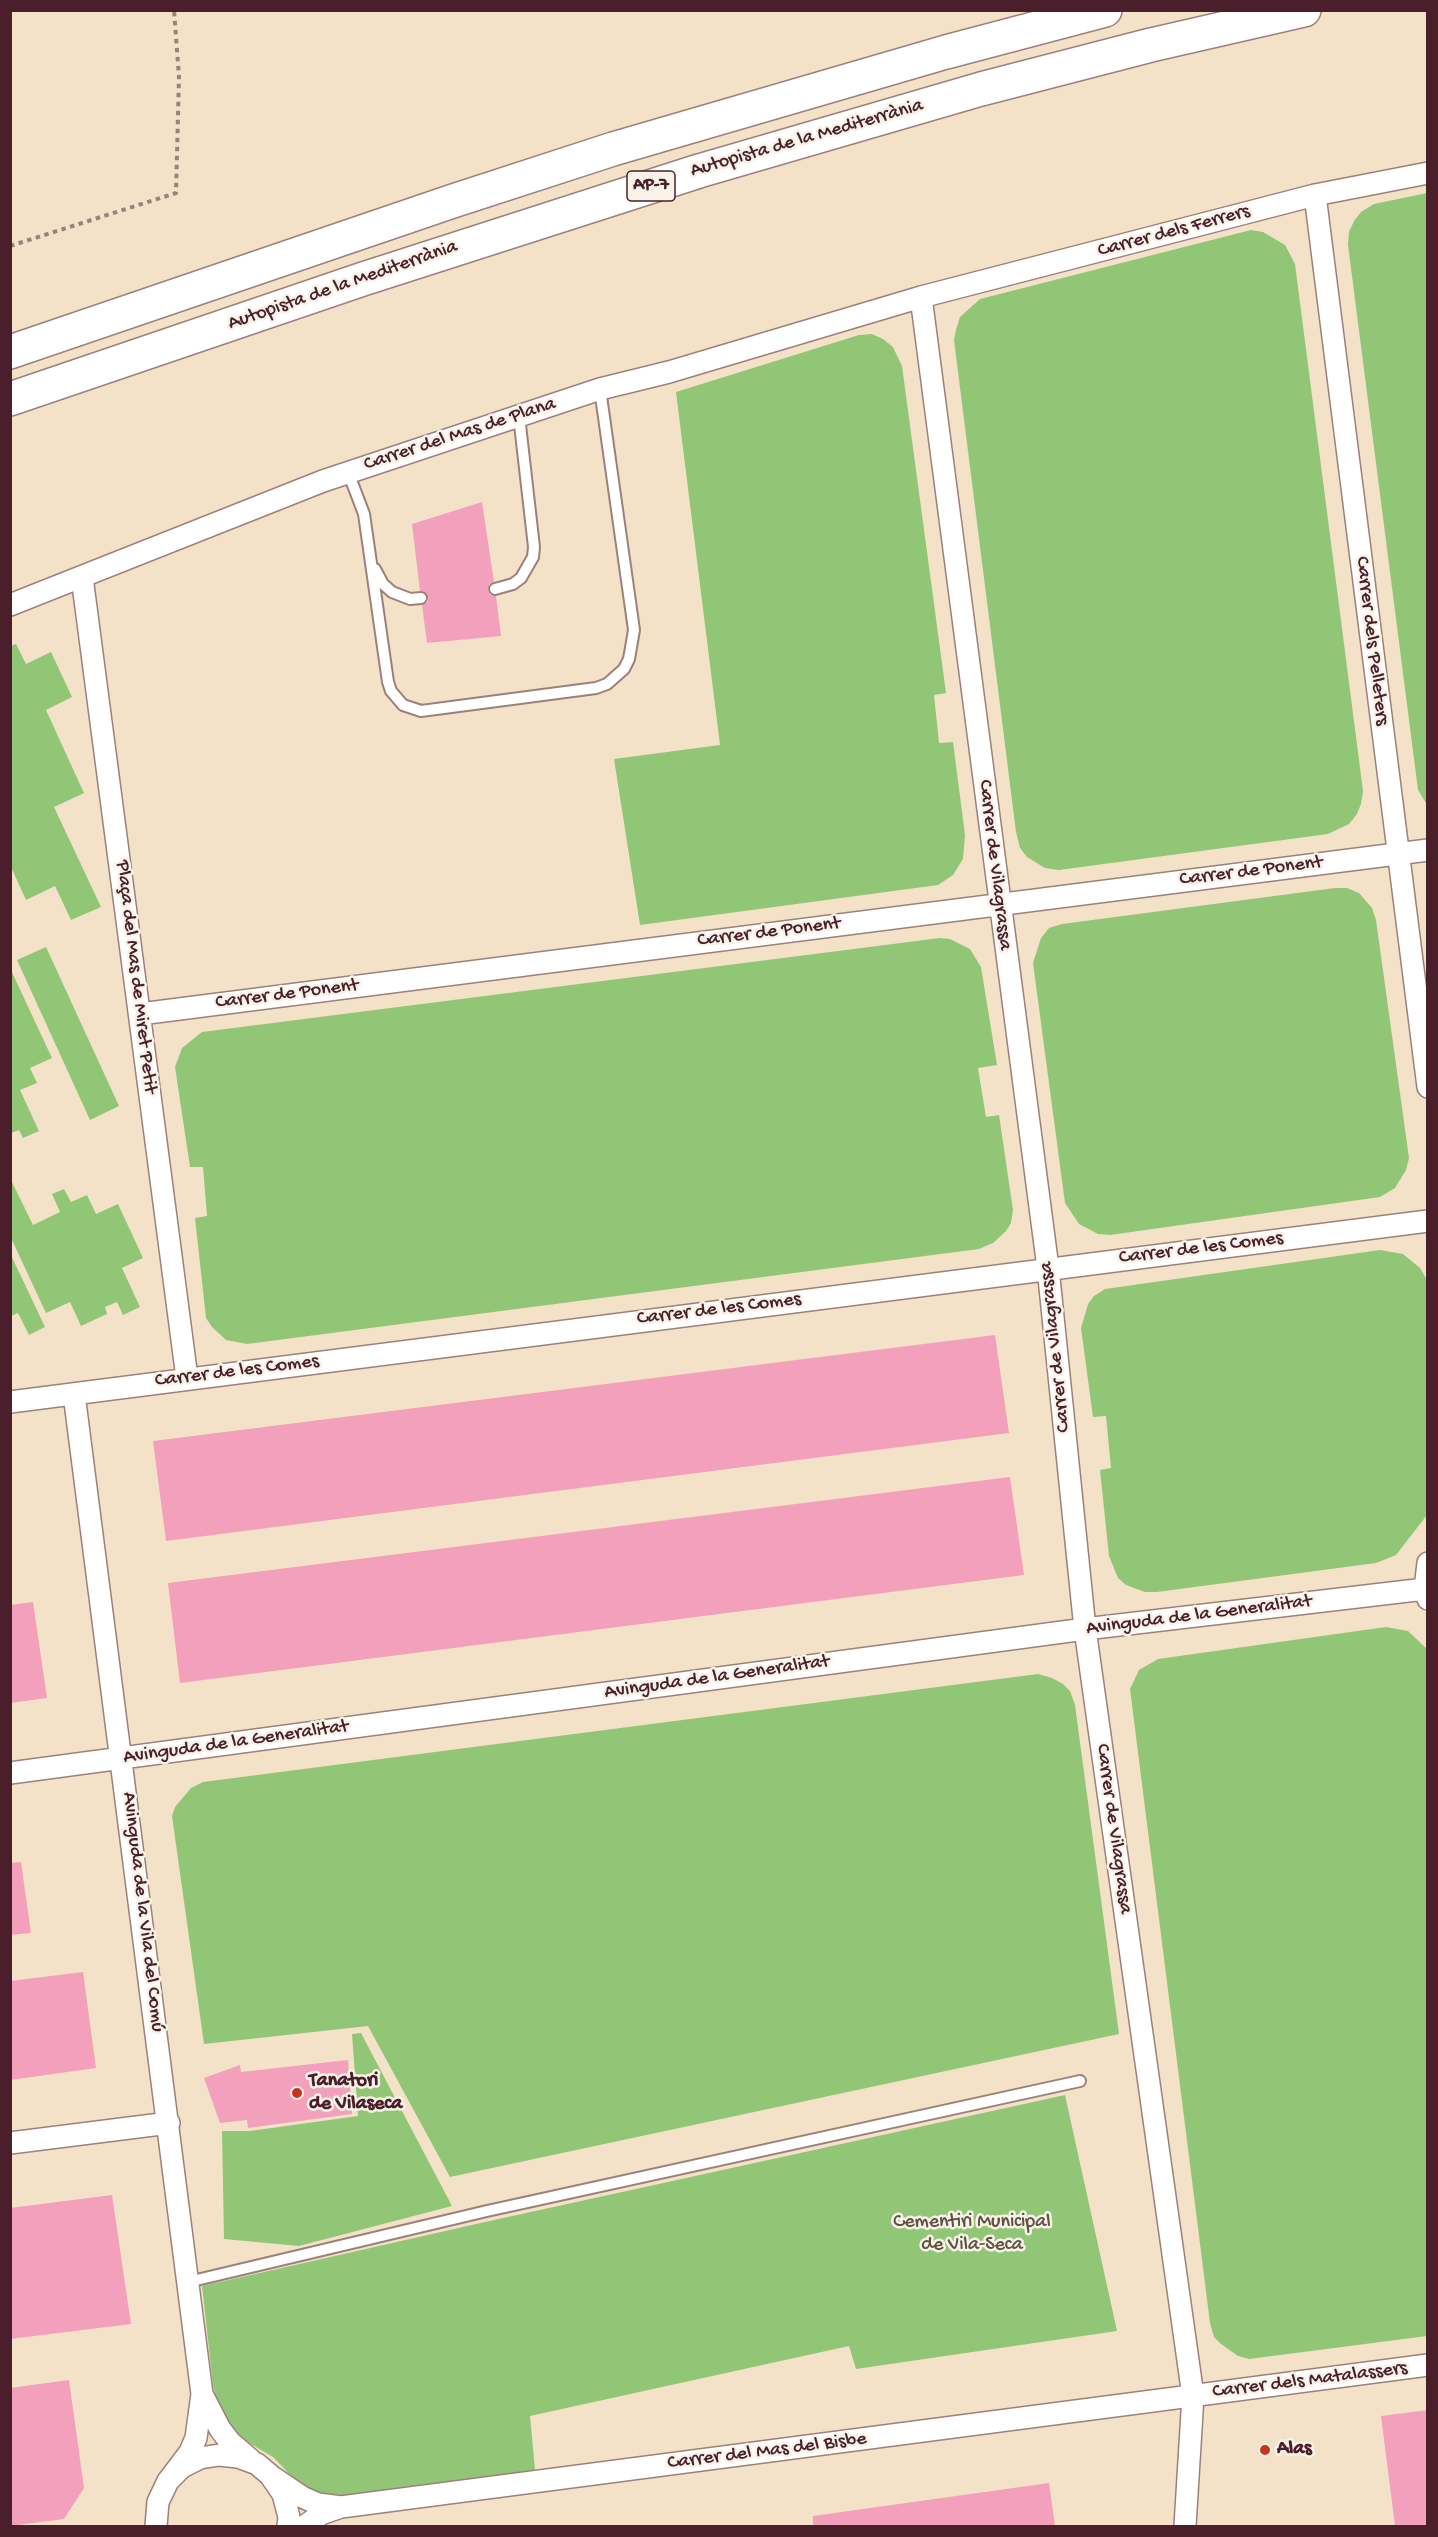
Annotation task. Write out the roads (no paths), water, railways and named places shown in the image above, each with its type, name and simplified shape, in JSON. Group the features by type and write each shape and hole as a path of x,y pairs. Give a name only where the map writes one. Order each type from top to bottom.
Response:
{"highway":[{"name":"AP-7","path":"10,352 420,212 614,149 946,52 1105,10"},
{"name":"Autopista de la Mediterrània","path":"10,399 363,279 721,164 981,89 1151,45 1304,10"}],"street":[{"name":"Carrer dels Ferrers","path":"921,297 1315,195 1428,173"},
{"name":"Carrer dels Pelleters","path":"1315,195 1428,1087"},
{"name":"Carrer del Mas de Plana","path":"10,605 348,472 600,388 669,372 921,297"},
{"name":"Carrer de Vilagrassa","path":"921,297 1048,1269 1085,1629 1193,2396 1185,2526"},
{"name":"Plaça del Mas de Miret Petit","path":"82,576 187,1378"},
{"name":"Carrer de Ponent","path":"140,1014 1428,850"},
{"name":"Carrer de les Comes","path":"10,1402 1428,1221"},
{"name":"Avinguda de la Vila del Comú","path":"74,1394 202,2394 196,2438 190,2452 168,2481"},
{"path":"1426,1594 1428,1563"},
{"name":"Avinguda de la Generalitat","path":"10,1773 1085,1629 1426,1594"},
{"path":"10,2143 169,2123"},
{"name":"Carrer dels Matalassers","path":"1193,2396 1428,2365"},
{"name":"Avinguda de la Vila del Comú","path":"202,2394 220,2429 230,2442 263,2470"},
{"name":"Carrer del Mas del Bisbe","path":"305,2526 321,2514 341,2508 1193,2396"},
{"path":"151,2526 158,2502 168,2481 182,2468 200,2458 219,2455 238,2457 263,2470 283,2494 289,2517 288,2526"},
{"name":"Carrer del Mas del Bisbe","path":"263,2470 302,2497 318,2504 341,2508"},
{"path":"156,2526 158,2502"}],"lane":[{"path":"348,472 364,514 390,691 403,705 421,711 596,688 616,678 629,659 634,630 600,388"},
{"path":"495,589 513,584 521,578 533,557 534,547 519,416"},
{"path":"370,556 383,584 392,592 410,600 421,598"},
{"path":"188,2282 487,2211 1080,2081"}],"place":[{"name":"Tanatori de Vilaseca","path":"297,2093"},
{"name":"Alas","path":"1265,2450"}],"park label":[{"name":"Cementiri Municipal de Vila-Seca","path":"972,2234"}]}
